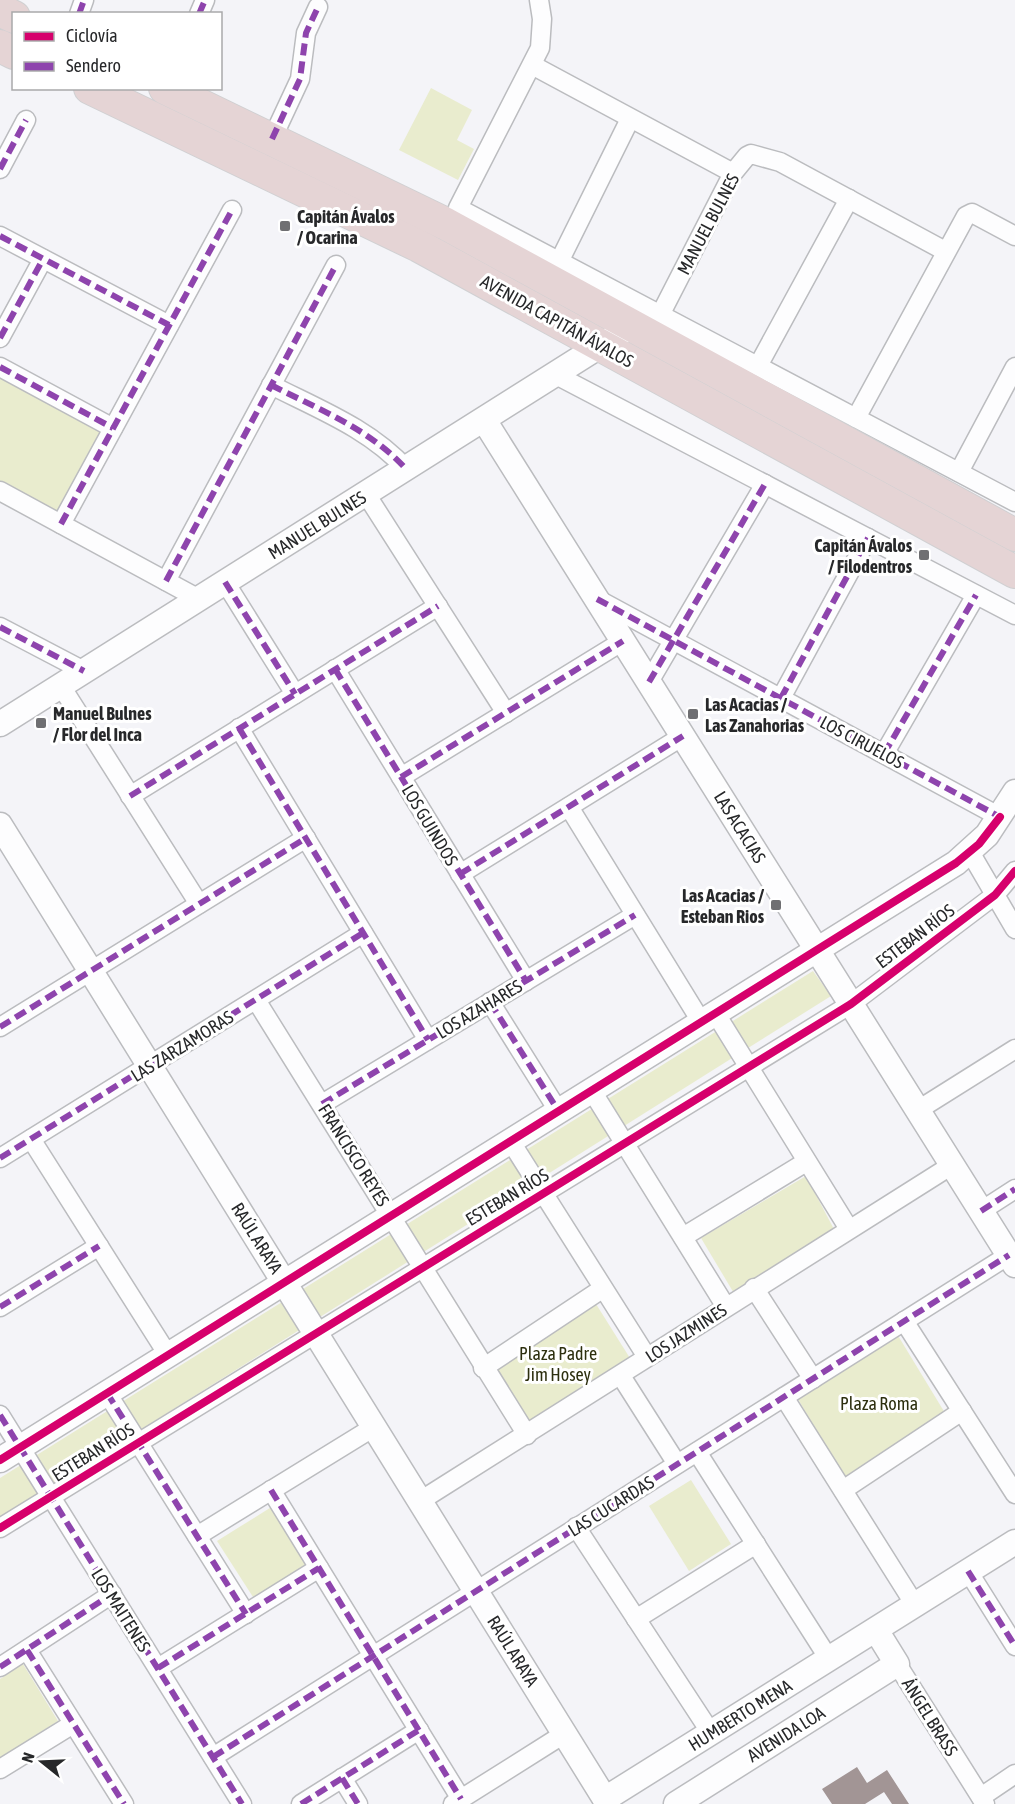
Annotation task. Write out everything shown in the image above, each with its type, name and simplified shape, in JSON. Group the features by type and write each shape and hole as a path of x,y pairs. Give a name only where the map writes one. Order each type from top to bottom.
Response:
{"highway":[{"name":"AVENIDA CAPITÁN ÁVALOS","path":"94,90 367,219 603,345 1015,572"},
{"name":"AVENIDA CAPITÁN ÁVALOS","path":"169,90 426,214 555,271 1015,535"}],"street":[{"path":"539,0 542,19 540,48 532,65 733,173"},
{"path":"272,139 300,79 306,33 318,7"},
{"name":"AVENIDA CAPITÁN ÁVALOS","path":"532,65 458,208 555,271"},
{"path":"555,271 630,119"},
{"path":"0,169 26,120"},
{"name":"MANUEL BULNES","path":"0,724 603,345 647,325 733,173 747,156 756,154 780,162 849,199"},
{"path":"758,366 849,199 945,251"},
{"path":"61,524 232,210"},
{"path":"856,418 966,216 972,213 1015,236"},
{"path":"0,236 169,325"},
{"path":"0,338 42,258"},
{"path":"166,581 336,265"},
{"name":"AVENIDA CAPITÁN ÁVALOS","path":"647,325 758,366 1015,502"},
{"path":"0,367 113,428"},
{"path":"959,472 1015,367"},
{"path":"556,375 1015,615"},
{"path":"271,385 368,436 387,448 406,469"},
{"name":"LAS ACACIAS","path":"484,420 1012,1260"},
{"path":"649,682 765,484"},
{"path":"0,491 199,599"},
{"path":"366,494 506,713"},
{"path":"781,698 868,538"},
{"path":"225,582 295,694"},
{"path":"884,754 976,595"},
{"name":"LOS CIRUELOS","path":"597,599 1000,817"},
{"path":"130,796 438,606"},
{"path":"0,627 84,671"},
{"path":"401,777 623,641"},
{"name":"LOS GUINDOS","path":"335,669 526,981"},
{"path":"61,686 199,904"},
{"path":"239,728 428,1040"},
{"path":"460,874 683,736"},
{"name":"ESTEBAN RÍOS","path":"10,1454 818,951 970,852 987,835 1015,792"},
{"path":"569,807 635,915 709,1018 749,1066 849,1229"},
{"name":"RAÚL ARAYA","path":"0,825 606,1802"},
{"path":"0,1027 306,838"},
{"path":"970,852 1013,878"},
{"path":"970,852 1015,929"},
{"name":"ESTEBAN RÍOS","path":"0,1528 851,1004 995,895 1013,878"},
{"name":"LOS AZAHARES","path":"322,1104 635,915"},
{"name":"LAS ZARZAMORAS","path":"0,1158 363,933"},
{"name":"FRANCISCO REYES","path":"256,1000 423,1266 483,1368 527,1435"},
{"path":"490,1002 559,1112"},
{"path":"918,1110 1015,1048"},
{"path":"592,1091 726,1307"},
{"path":"31,1139 168,1355"},
{"path":"511,1142 647,1357"},
{"path":"683,1237 806,1162"},
{"name":"LOS JAZMINES","path":"420,1501 952,1165"},
{"path":"981,1211 1015,1189"},
{"path":"0,1307 99,1246"},
{"name":"LAS CUCARDAS","path":"213,1757 904,1321 1012,1260"},
{"path":"754,1288 813,1378"},
{"path":"483,1368 602,1289"},
{"path":"904,1321 1015,1494"},
{"path":"621,1376 677,1464"},
{"path":"107,1393 246,1614"},
{"path":"784,1397 915,1605"},
{"path":"843,1490 962,1411"},
{"name":"LOS MAITENES","path":"0,1415 10,1454 51,1496 242,1804"},
{"path":"197,1536 374,1427"},
{"path":"697,1452 829,1659"},
{"path":"271,1490 419,1730 457,1801 564,1734"},
{"path":"576,1527 711,1733"},
{"path":"876,1630 1015,1542"},
{"path":"636,1618 756,1544"},
{"path":"158,1668 319,1568"},
{"path":"968,1571 1015,1646"},
{"path":"0,1667 111,1594"},
{"name":"HUMBERTO MENA","path":"606,1802 876,1630"},
{"name":"ÁNGEL BRASS","path":"876,1630 983,1800"},
{"path":"27,1650 124,1804"},
{"name":"AVENIDA LOA","path":"676,1804 897,1664"},
{"path":"0,1769 73,1724"},
{"path":"301,1804 419,1730"},
{"path":"983,1800 1015,1774"},
{"path":"342,1778 358,1804"}],"green space":[{"path":"431,88 472,110 457,140 474,149 458,180 399,150"},
{"path":"0,375 101,430 55,515 0,486"},
{"path":"813,971 831,996 0,1518 0,1478"},
{"path":"806,1176 836,1233 735,1295 701,1238"},
{"name":"Plaza Padre Jim Hosey","path":"591,1296 633,1363 526,1431 484,1363"},
{"name":"Plaza Roma","path":"897,1334 948,1418 844,1479 798,1399"},
{"path":"691,1480 731,1544 689,1571 649,1506"},
{"path":"273,1506 311,1562 253,1597 217,1541"},
{"path":"23,1664 58,1721 0,1758 0,1679"}],"building":[{"path":"857,1767 867,1783 887,1770 909,1804 892,1804 884,1792 865,1804 832,1804 822,1789"}],"marked path":[{"path":"80,12 84,0"},
{"path":"200,12 205,0"},
{"path":"272,139 300,79 306,33 318,7"},
{"path":"0,169 26,120"},
{"path":"61,524 232,210"},
{"path":"0,236 169,325"},
{"path":"0,338 43,259"},
{"path":"166,581 336,265"},
{"path":"0,367 113,428"},
{"path":"271,385 360,431 392,455 406,469"},
{"path":"649,682 765,484"},
{"path":"781,698 868,538"},
{"path":"225,582 295,694"},
{"path":"884,754 976,595"},
{"path":"597,599 1000,817"},
{"path":"130,796 438,606"},
{"path":"0,627 84,671"},
{"path":"401,777 623,641"},
{"path":"335,669 526,981"},
{"path":"239,728 428,1040"},
{"path":"460,874 683,736"},
{"path":"0,1027 306,838"},
{"path":"322,1104 635,915"},
{"path":"0,1158 363,933"},
{"path":"490,1002 559,1112"},
{"path":"981,1211 1015,1189"},
{"path":"0,1307 99,1246"},
{"path":"213,1757 1009,1255"},
{"path":"107,1393 246,1614"},
{"path":"0,1415 242,1804"},
{"path":"271,1490 461,1799"},
{"path":"158,1668 319,1568"},
{"path":"968,1571 1015,1646"},
{"path":"0,1667 112,1594"},
{"path":"27,1650 124,1804"},
{"path":"301,1804 419,1730"},
{"path":"342,1778 358,1804"}],"cycle path":[{"path":"0,1460 956,863 979,844 1000,817"},
{"path":"0,1528 851,1004 995,895 1015,871"}],"place":[{"name":"Capitán Ávalos / Ocarina","path":"285,226"},
{"name":"Capitán Ávalos / Filodentros","path":"924,555"},
{"name":"Las Acacias / Las Zanahorias","path":"693,714"},
{"name":"Manuel Bulnes / Flor del Inca","path":"41,723"},
{"name":"Las Acacias / Esteban Rios","path":"776,905"}]}
